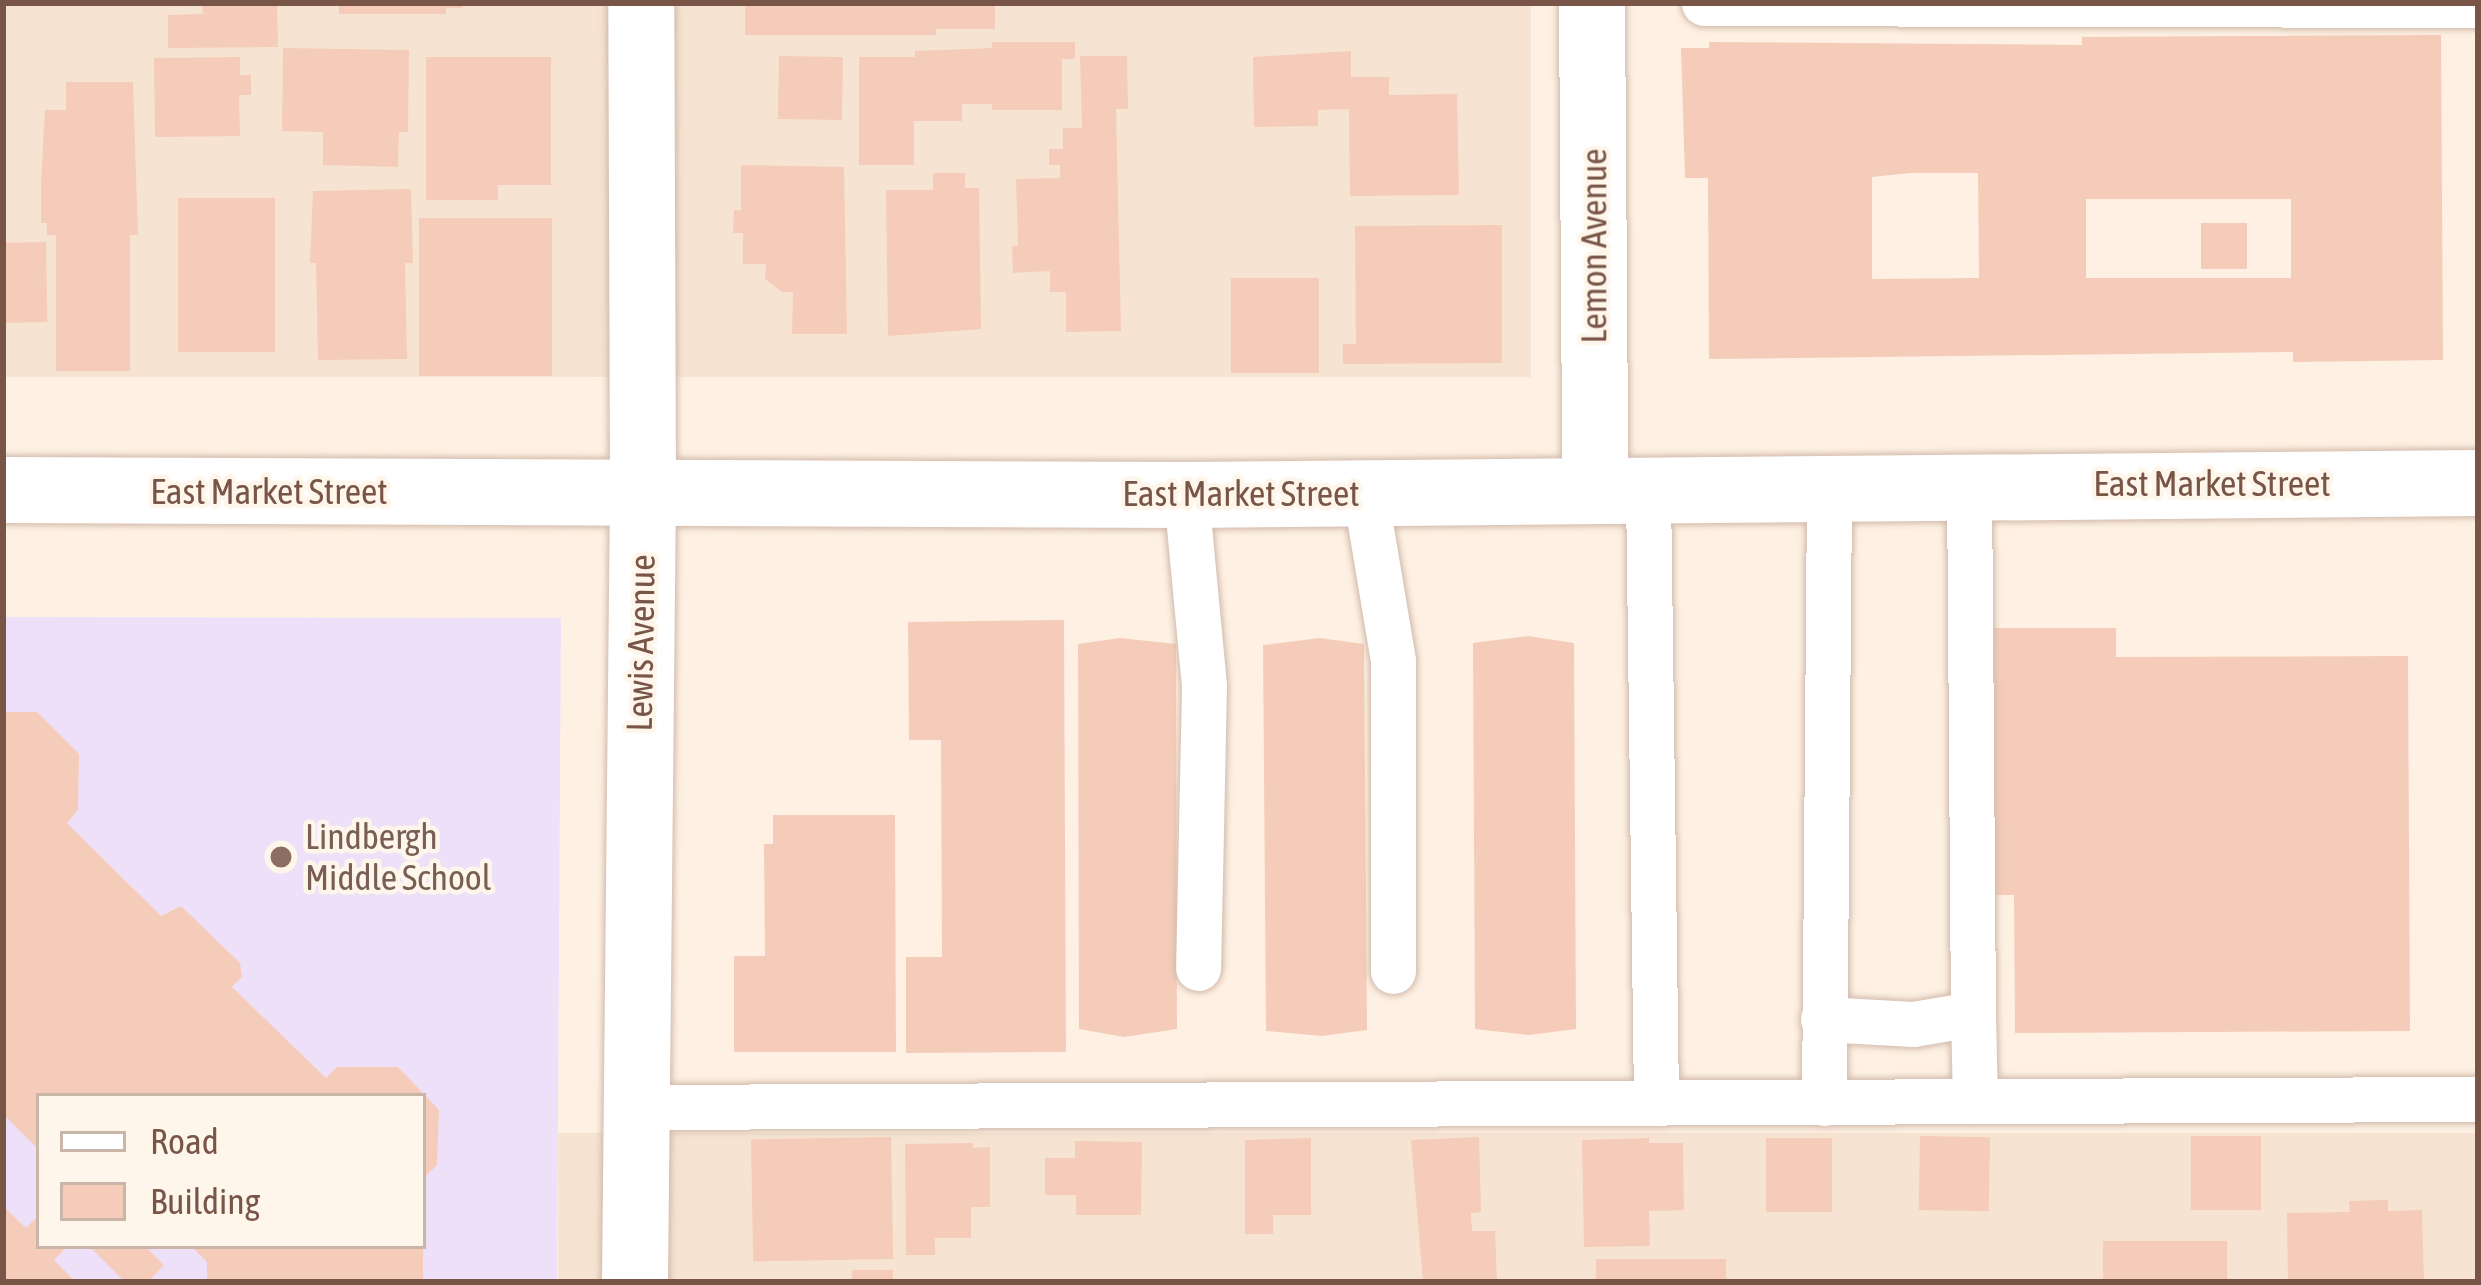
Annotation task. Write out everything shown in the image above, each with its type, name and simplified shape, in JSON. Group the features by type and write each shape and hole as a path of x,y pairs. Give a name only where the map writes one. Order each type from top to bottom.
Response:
{"street":[{"name":"Lewis Avenue","path":"634,1282 643,491 641,3"},
{"name":"Lemon Avenue","path":"1592,3 1622,490"},
{"name":"East Market Street","path":"3,490 1186,495 2478,483"}],"lane":[{"path":"1703,3 2478,5"},
{"path":"1969,486 1975,1101"},
{"path":"1824,1102 1829,487"},
{"path":"1622,490 1656,1102"},
{"path":"1365,494 1393,661 1393,970"},
{"path":"1186,495 1204,686 1198,968"},
{"path":"1823,1019 1913,1024 1973,1014"},
{"path":"636,1108 2478,1099"}],"shaded area":[{"path":"3,3 1531,3 1531,377 3,377"},
{"name":"Lindbergh Middle School","path":"3,617 561,618 557,1282 3,1282"},
{"path":"558,1133 2478,1133 2478,1282 558,1282"}],"building":[{"path":"202,3 277,3 278,47 168,48 168,15 203,14"},
{"path":"339,3 463,3 463,8 446,8 446,14 339,14"},
{"path":"745,3 995,3 995,29 936,29 936,35 745,35"},
{"path":"2441,35 2443,360 2293,362 2293,352 1709,359 1708,178 1685,178 1681,48 1709,48 1709,42 2082,45 2082,37","holes":["1978,173 1979,278 1872,279 1872,177","2086,199 2291,199 2291,278 2086,278"]},
{"path":"992,42 1075,42 1075,59 1062,59 1062,110 992,110 992,104 962,104 962,121 914,121 914,165 859,165 859,57 915,57 915,51 992,48"},
{"path":"283,48 409,50 408,132 399,132 398,167 323,165 323,132 282,131"},
{"path":"1351,51 1351,77 1389,77 1389,95 1457,94 1459,195 1350,196 1349,109 1318,110 1318,126 1254,127 1253,57"},
{"path":"779,56 843,57 842,120 778,119"},
{"path":"1080,56 1127,56 1128,109 1116,109 1121,331 1066,332 1066,292 1050,292 1050,271 1013,273 1012,246 1018,246 1016,179 1060,178 1060,165 1049,165 1049,149 1063,149 1063,128 1082,128"},
{"path":"240,57 240,75 251,75 251,95 239,95 240,136 155,137 154,58"},
{"path":"426,57 551,57 551,185 498,185 498,200 426,200"},
{"path":"66,82 133,82 138,235 130,235 130,371 56,371 56,235 47,235 47,223 41,223 41,184 45,110 66,110"},
{"path":"741,165 844,167 847,334 792,334 793,292 782,292 765,279 766,264 743,264 743,233 733,233 734,210 741,210"},
{"path":"933,173 965,173 965,188 979,188 981,329 888,336 886,190 933,190"},
{"path":"411,189 413,263 405,263 407,359 318,360 316,263 310,263 313,191"},
{"path":"178,198 275,198 275,352 178,352"},
{"path":"419,218 552,218 552,376 419,376"},
{"path":"2201,223 2247,223 2247,269 2201,269"},
{"path":"1502,225 1502,363 1343,364 1343,344 1356,344 1355,226"},
{"path":"46,242 47,322 4,323 3,243"},
{"path":"1231,278 1319,278 1319,373 1231,373"},
{"path":"1064,620 1066,1052 906,1053 906,957 942,957 941,740 909,740 908,622"},
{"path":"1994,628 2116,628 2116,657 2408,656 2410,1031 2015,1033 2014,895 1995,895"},
{"path":"1528,636 1574,643 1576,1029 1529,1035 1475,1029 1473,643"},
{"path":"1120,638 1176,644 1177,1029 1124,1037 1079,1029 1078,644"},
{"path":"1320,638 1364,644 1367,1030 1321,1036 1266,1031 1263,645"},
{"path":"3,712 37,712 79,754 78,810 67,823 161,916 181,906 240,963 242,977 232,987 326,1078 337,1067 398,1067 423,1093 36,1093 36,1147 3,1114"},
{"path":"773,815 895,815 896,1052 734,1052 734,956 765,956 764,844 773,844"},
{"path":"426,1096 439,1110 437,1165 426,1176"},
{"path":"1920,1136 1990,1137 1989,1211 1919,1210"},
{"path":"2191,1136 2261,1136 2261,1210 2191,1210"},
{"path":"891,1137 893,1259 753,1261 751,1139"},
{"path":"1479,1137 1481,1212 1471,1213 1472,1231 1495,1231 1497,1282 1423,1282 1411,1140"},
{"path":"1311,1138 1311,1215 1273,1215 1273,1234 1245,1234 1245,1140"},
{"path":"1649,1138 1649,1143 1683,1143 1684,1210 1649,1211 1650,1246 1584,1247 1582,1140"},
{"path":"1766,1138 1832,1138 1832,1212 1766,1212"},
{"path":"1075,1141 1142,1142 1141,1215 1076,1215 1076,1195 1045,1195 1045,1158 1075,1158"},
{"path":"973,1143 973,1148 990,1147 990,1207 971,1207 971,1238 935,1238 935,1255 906,1255 905,1144"},
{"path":"2388,1200 2388,1211 2422,1210 2424,1282 2288,1282 2287,1213 2350,1212 2349,1201"},
{"path":"3,1206 26,1228 36,1218 36,1249 65,1249 54,1260 76,1282 3,1282"},
{"path":"2103,1241 2227,1241 2227,1282 2103,1282"},
{"path":"92,1249 148,1249 164,1265 148,1282 125,1282"},
{"path":"194,1249 423,1249 423,1282 207,1282 207,1262"},
{"path":"1596,1259 1726,1259 1726,1282 1596,1282"},
{"path":"852,1270 893,1270 893,1282 852,1282"}],"place":[{"name":"Lindbergh Middle School","path":"281,857"}]}
